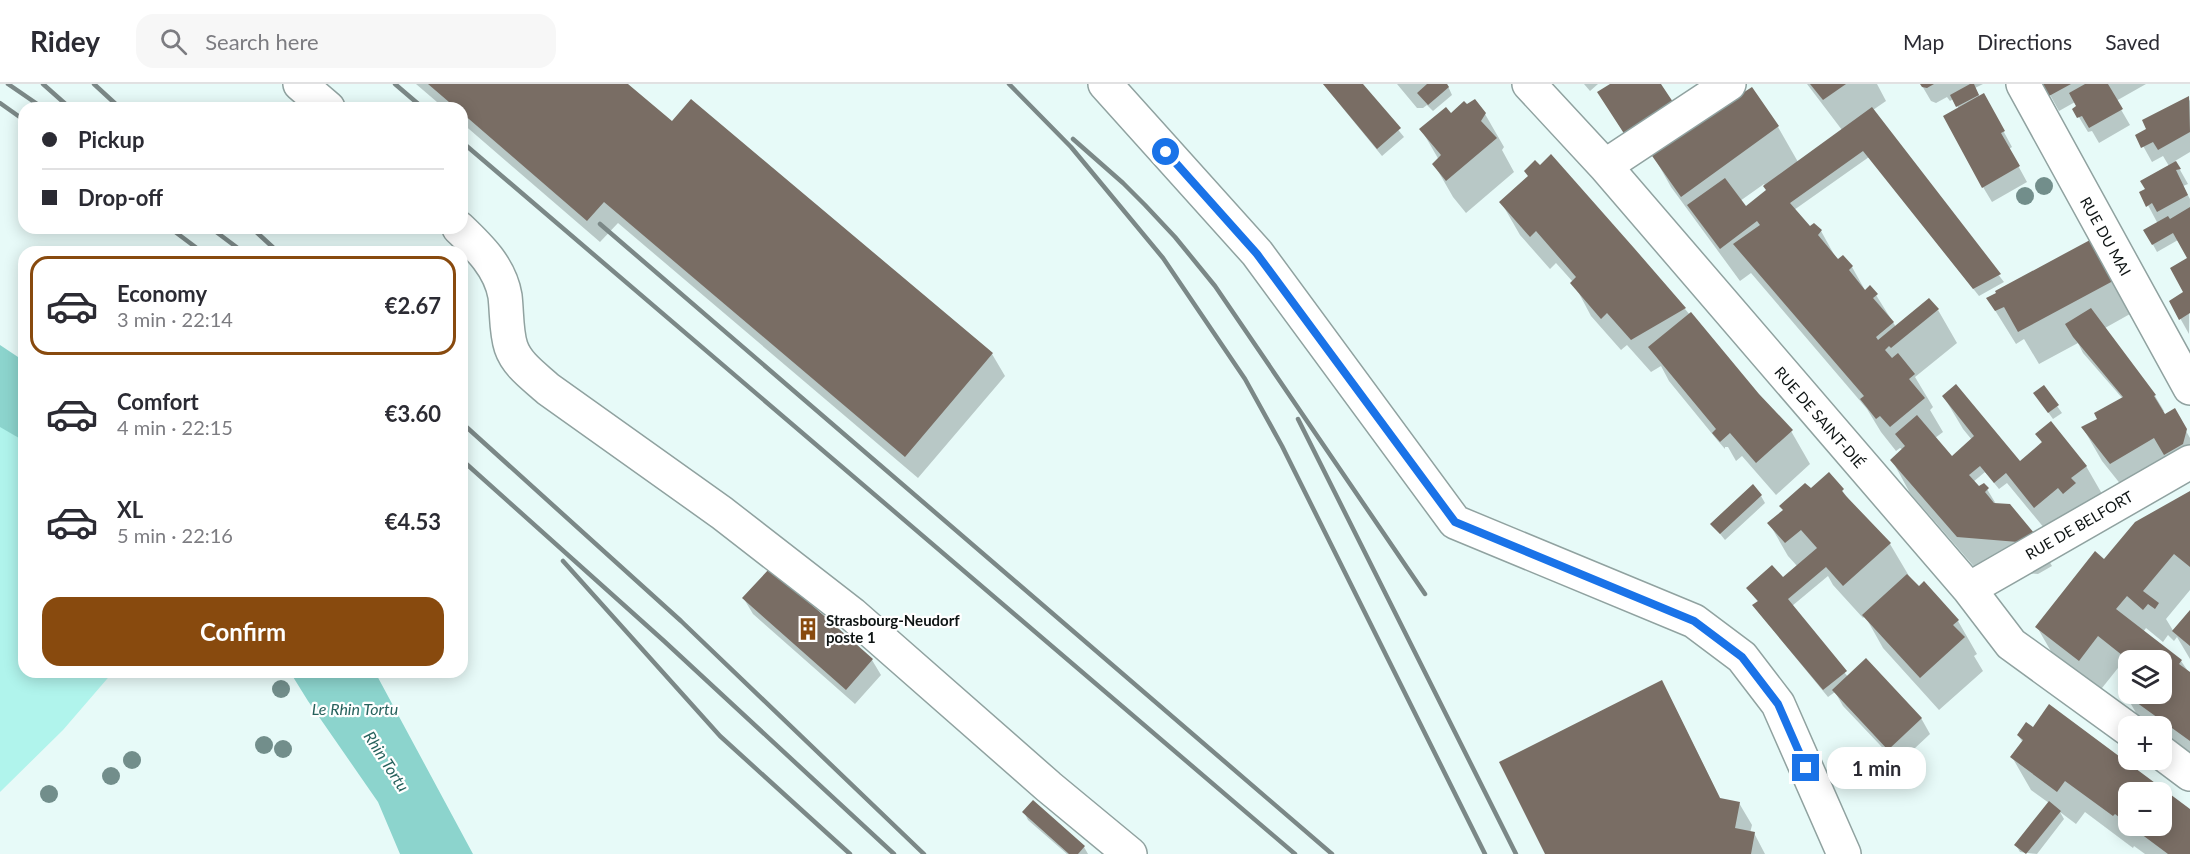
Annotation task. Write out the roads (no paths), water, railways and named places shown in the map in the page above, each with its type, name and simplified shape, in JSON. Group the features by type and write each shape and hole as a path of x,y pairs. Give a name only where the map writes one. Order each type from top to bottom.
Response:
{"street":[{"path":"300,84 321,102"},
{"path":"1105,84 1257,254 1455,522 1694,621 1742,657 1778,704 1844,854"},
{"name":"RUE DE SAINT-DIÉ","path":"1529,84 1605,166 1969,589 2011,644 2118,722"},
{"path":"1605,166 1729,84"},
{"name":"RUE DU MAI","path":"2023,84 2190,388"},
{"path":"465,234 481,249 497,272 504,293 511,347 525,368 548,389 722,513 852,614 1049,787 1130,854"},
{"name":"RUE DE BELFORT","path":"1969,589 2190,462"},
{"path":"2172,760 2190,774"}],"water":[{"path":"0,345 18,357 18,438 0,427"},
{"name":"Le Rhin Tortu","path":"294,678 378,678 473,854 400,854 378,802"}],"railway":[{"path":"8,84 34,102"},
{"path":"43,84 63,102"},
{"path":"94,84 114,102"},
{"path":"395,84 416,102"},
{"path":"1009,84 1071,147 1163,258 1245,379 1282,446 1485,854"},
{"path":"0,103 18,116"},
{"path":"1073,139 1145,205 1215,286 1425,594"},
{"path":"468,147 1295,854"},
{"path":"600,224 1332,854"},
{"path":"178,234 194,246"},
{"path":"219,234 235,246"},
{"path":"258,234 272,246"},
{"path":"1298,419 1516,854"},
{"path":"468,428 681,621 924,854"},
{"path":"468,465 664,641 894,854"},
{"path":"563,561 720,736 850,854"}],"place":[{"name":"Strasbourg-Neudorf poste 1","path":"808,629"}],"water label":[{"name":"Rhin Tortu","path":"387,761"}]}
